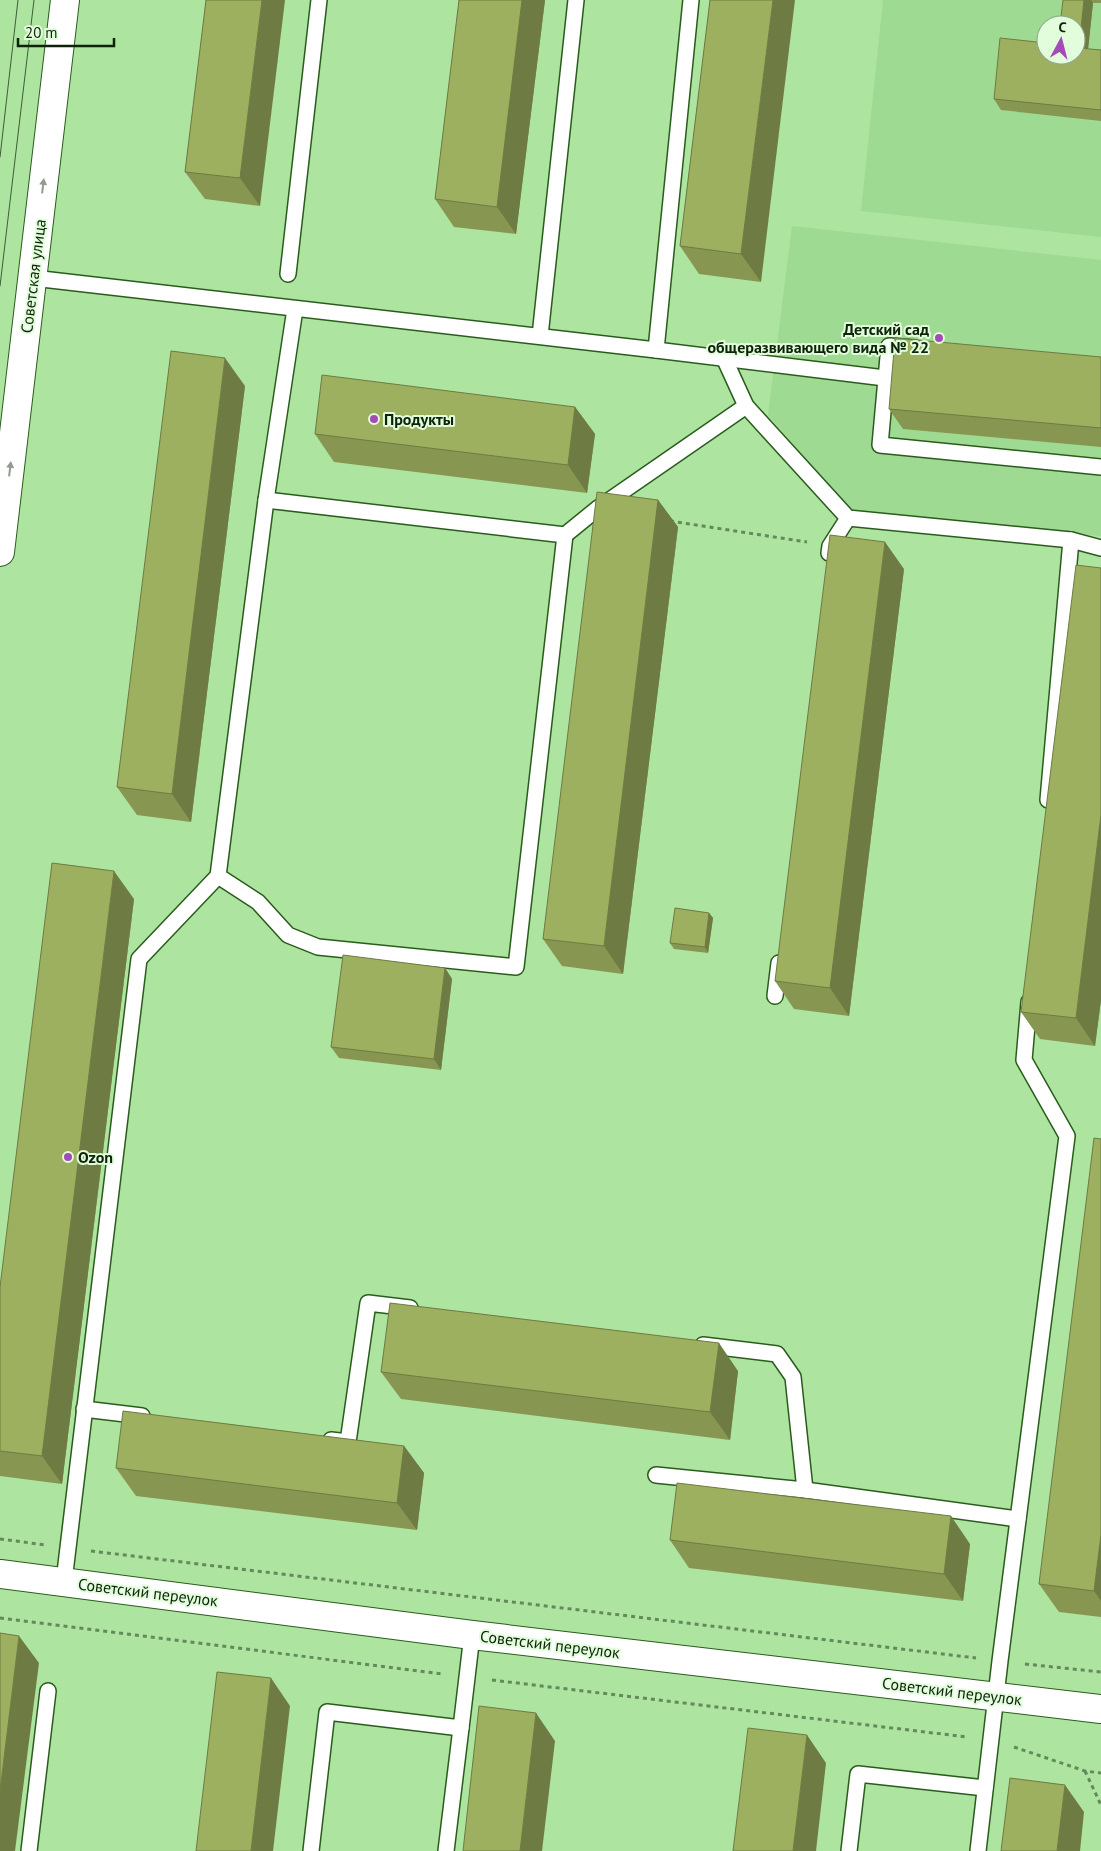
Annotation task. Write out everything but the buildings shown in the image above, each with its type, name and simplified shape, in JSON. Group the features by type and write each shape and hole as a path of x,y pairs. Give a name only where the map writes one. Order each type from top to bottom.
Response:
{"street":[{"name":"Советская улица","path":"0,552 65,0"},
{"name":"Советский переулок","path":"0,1574 472,1635 1101,1709"}],"lane":[{"path":"288,274 319,0"},
{"path":"540,336 576,0"},
{"path":"656,350 691,0"},
{"path":"33,278 885,378"},
{"path":"64,1582 139,959 218,876 266,500 295,308"},
{"path":"927,349 889,346 880,445 1101,467"},
{"path":"724,358 746,406 848,518 1071,540 1101,548"},
{"path":"218,876 258,902 288,936 318,947 516,967 565,535 597,509 746,406"},
{"path":"266,500 565,535"},
{"path":"827,566 830,546 848,518"},
{"path":"1046,814 1071,540"},
{"path":"775,996 781,948"},
{"path":"978,1851 1000,1661 1067,1136 1024,1060 1030,991"},
{"path":"319,1438 348,1442 368,1303 426,1310"},
{"path":"689,1344 776,1354 793,1377 805,1490"},
{"path":"84,1409 153,1418"},
{"path":"656,1475 805,1490 1018,1519"},
{"path":"446,1851 472,1635"},
{"path":"29,1851 48,1691"},
{"path":"311,1851 327,1712 461,1728"},
{"path":"849,1851 858,1774 986,1788"}],"path":[{"path":"665,520 830,546"},
{"path":"0,1539 1101,1672"},
{"path":"0,1618 991,1740 1085,1771 1101,1773"},
{"path":"1085,1771 1101,1805"}],"shaded area":[{"path":"883,0 1101,0 1101,237 861,211"},
{"name":"Детский сад общеразвивающего вида № 22","path":"792,226 1101,260 1101,536 850,510 768,415"}],"tram line":[{"path":"0,157 18,0"},
{"path":"0,286 34,0"}],"place":[{"name":"Детский сад общеразвивающего вида № 22","path":"939,338"},
{"name":"Продукты","path":"374,419"},
{"name":"Ozon","path":"68,1157"}]}
